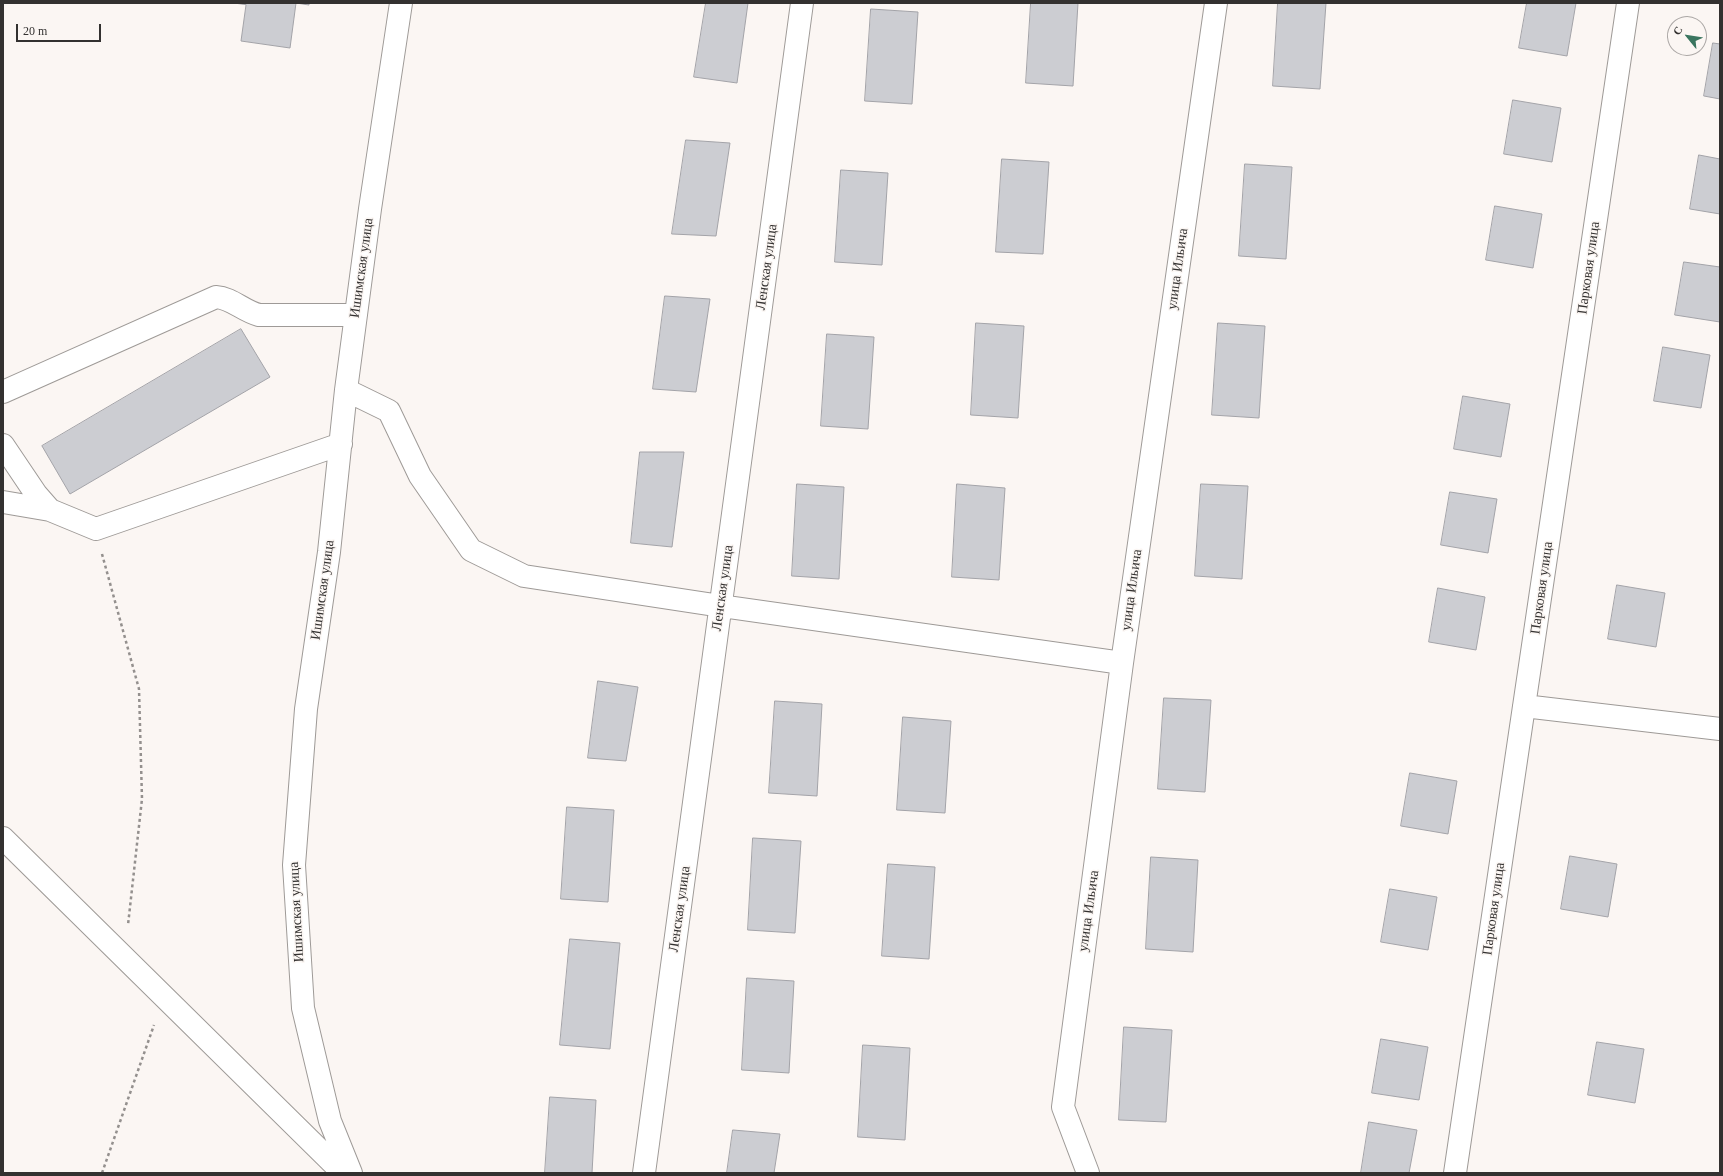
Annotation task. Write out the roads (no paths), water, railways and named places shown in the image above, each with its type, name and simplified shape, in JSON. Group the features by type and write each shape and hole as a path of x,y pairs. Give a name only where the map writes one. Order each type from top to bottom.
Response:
{"street":[{"name":"Ишимская улица","path":"351,1173 330,1121 302,1008 294,865 306,709 329,552 346,390 400,3"},
{"name":"Ленская улица","path":"644,1173 802,3"},
{"name":"улица Ильича","path":"1088,1173 1063,1107 1122,663 1216,3"},
{"name":"Парковая улица","path":"1455,1173 1628,3"},
{"path":"3,392 216,297 232,301 248,312 259,314 356,315"},
{"path":"346,390 389,411 420,476 471,550 524,576 721,606 1122,663"},
{"path":"3,502 50,510 96,529 341,444"},
{"path":"3,445 36,494 50,510"},
{"path":"1524,706 1720,729"},
{"path":"3,838 343,1173"}]}
